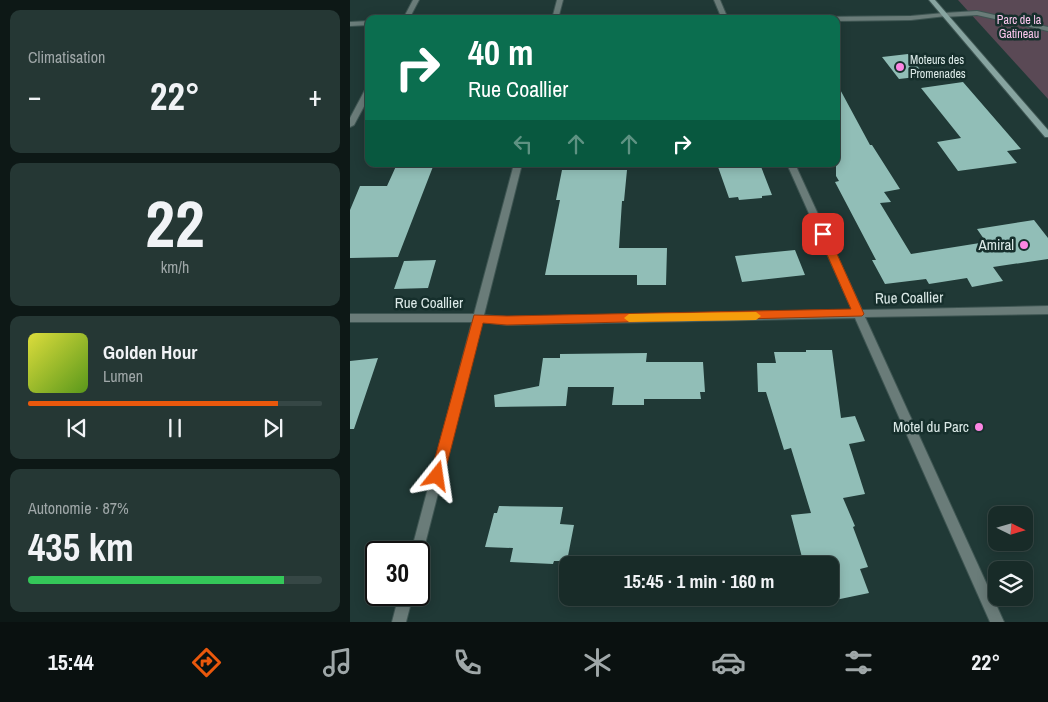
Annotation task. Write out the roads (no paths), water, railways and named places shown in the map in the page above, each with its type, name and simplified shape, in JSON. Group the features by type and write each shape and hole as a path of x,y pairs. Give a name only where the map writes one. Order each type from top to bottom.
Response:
{"main road":[{"path":"932,0 1048,135"}],"street":[{"path":"408,15 416,0"},
{"path":"556,15 560,0"},
{"path":"717,0 723,15"},
{"path":"840,19 911,18 977,13 1048,29"},
{"path":"350,24 365,23"},
{"path":"350,124 365,97"},
{"path":"420,541 517,167"},
{"path":"792,167 997,622"},
{"name":"Rue Coallier","path":"350,318 478,318 507,320 1048,310"},
{"path":"399,622 403,606"}],"place":[{"name":"Moteurs des Promenades","path":"900,67"},
{"name":"Amiral","path":"1024,245"},
{"name":"Motel du Parc","path":"979,427"}],"park label":[{"name":"Parc de la Gatineau","path":"1019,27"}]}
